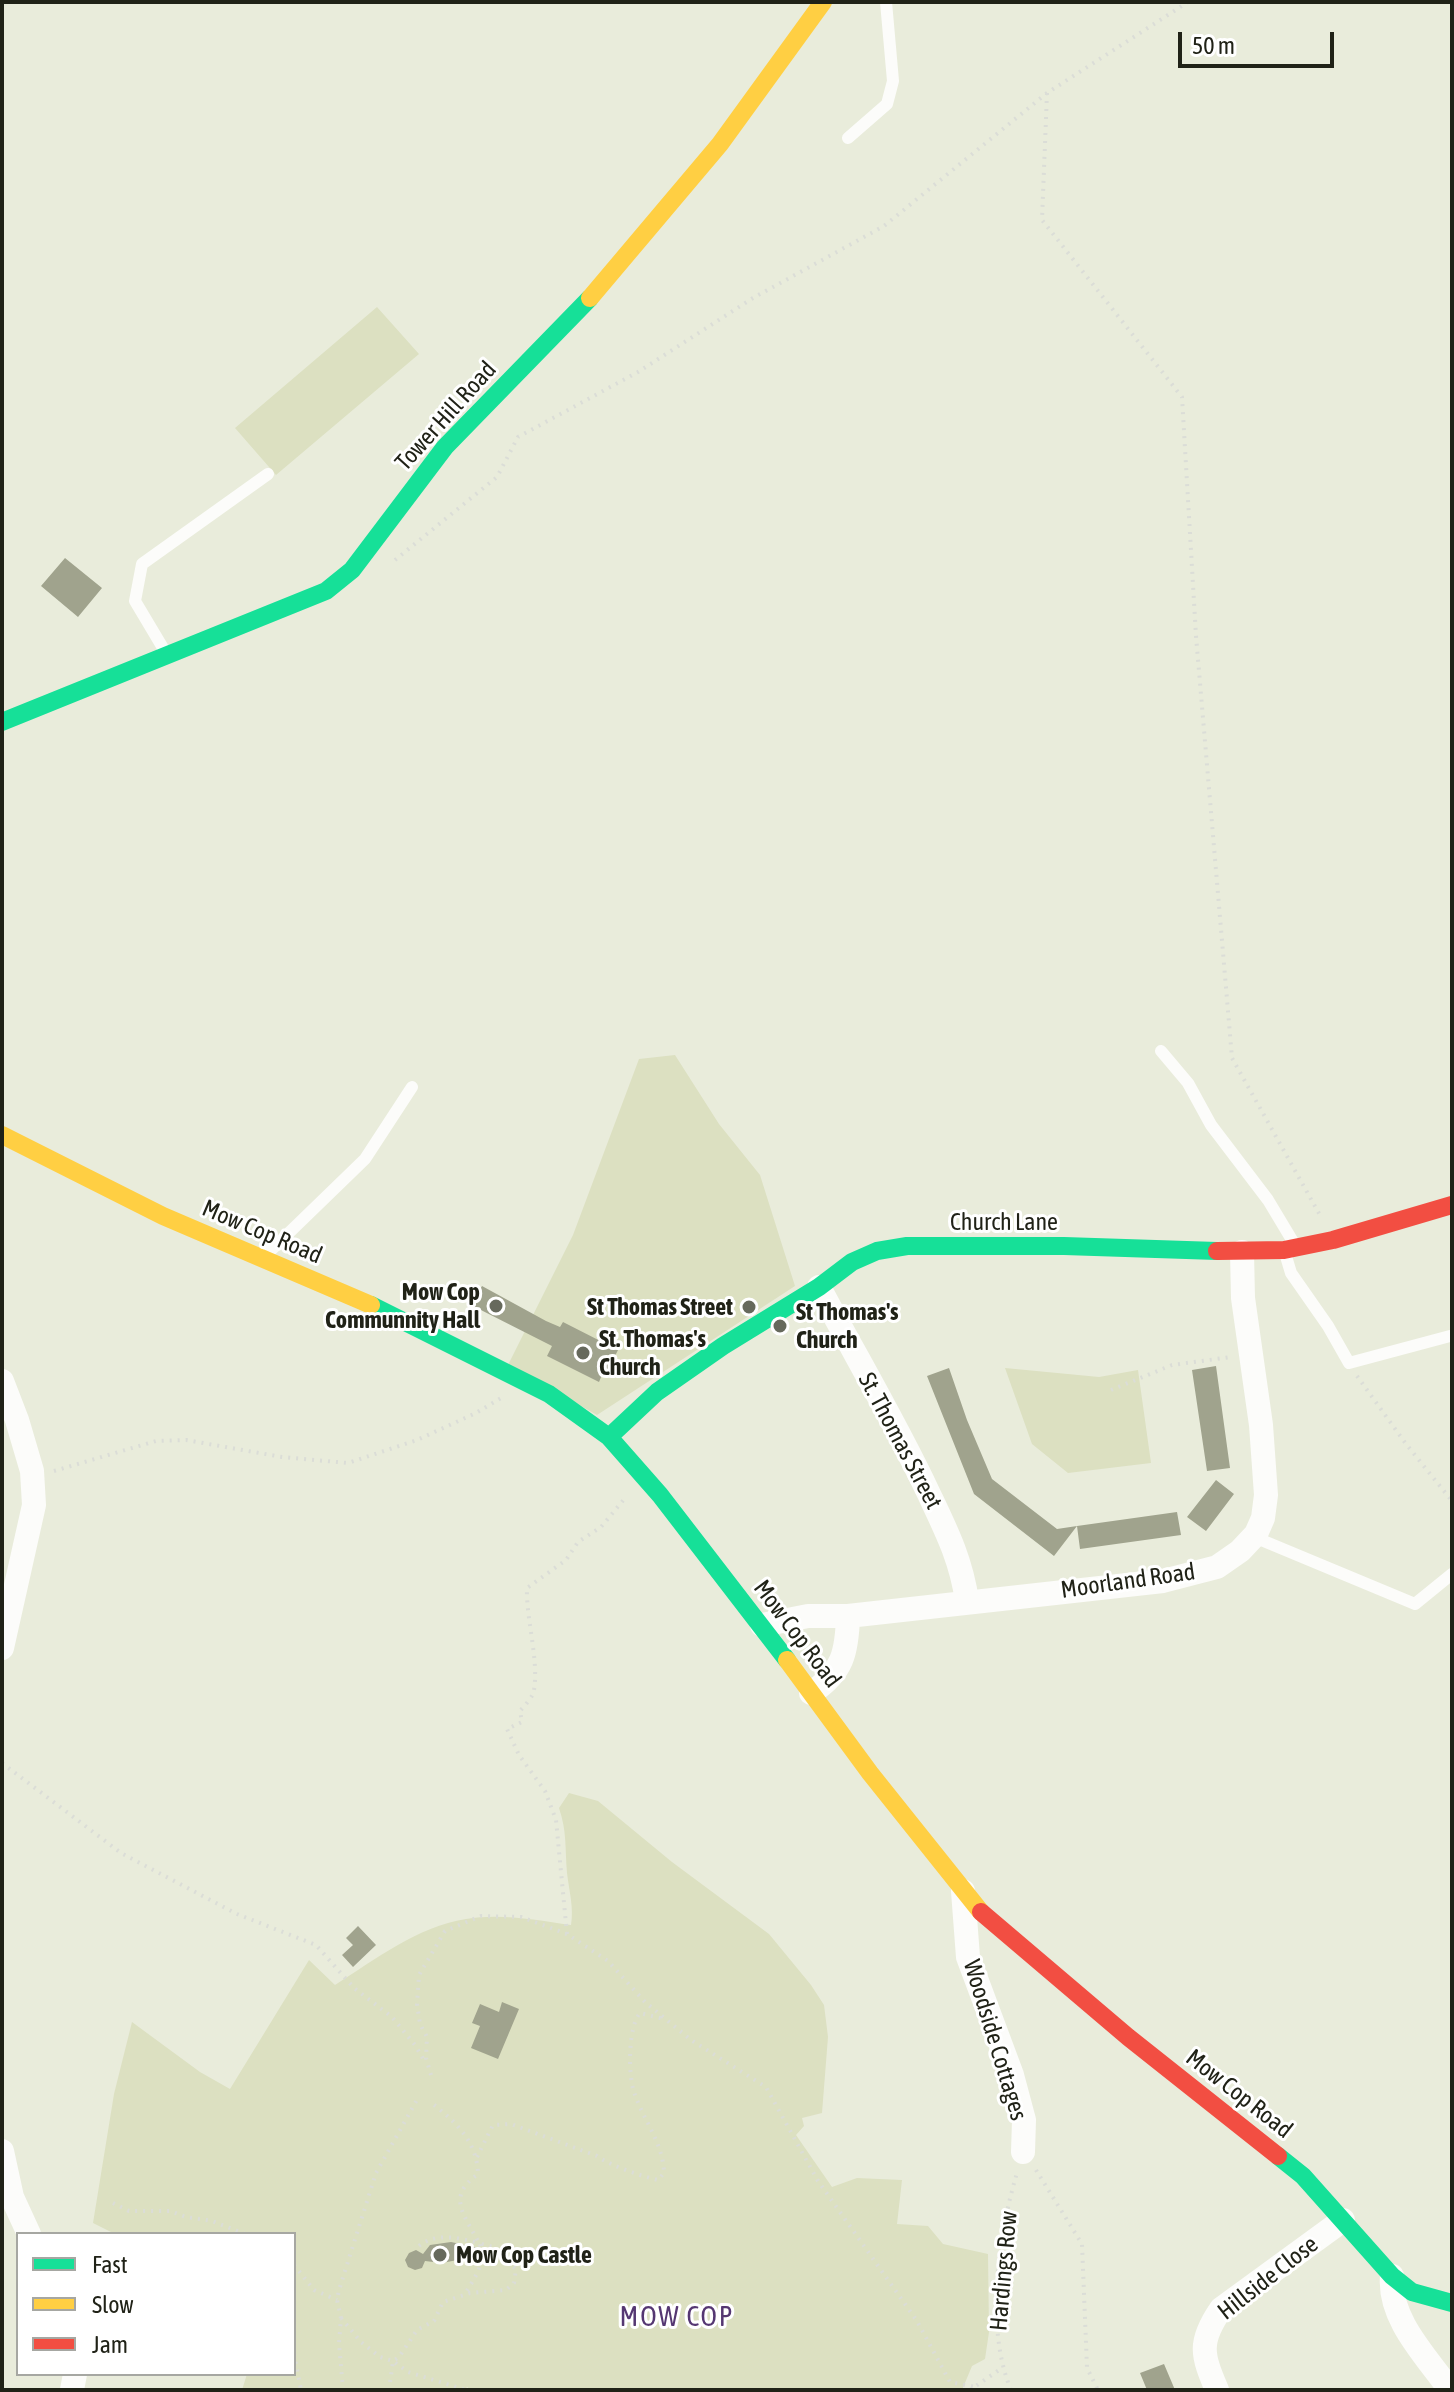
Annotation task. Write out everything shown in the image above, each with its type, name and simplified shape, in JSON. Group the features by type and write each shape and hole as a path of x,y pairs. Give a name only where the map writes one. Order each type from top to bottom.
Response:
{"street":[{"name":"Tower Hill Road","path":"2,722 326,591 352,570 445,447 584,305 720,144 823,2"},
{"name":"Mow Cop Road","path":"2,1135 163,1216 376,1307 549,1394 609,1437 762,1625 963,1891 1005,1933 1128,2037 1303,2176 1392,2276 1412,2292 1452,2303"},
{"name":"Church Lane","path":"609,1437 657,1392 723,1346 819,1287 852,1262 877,1251 907,1246 1064,1246 1242,1252 1290,1249 1333,1240 1452,1205"},
{"path":"1242,1252 1243,1298 1261,1425 1266,1495 1263,1518 1254,1537"},
{"name":"St. Thomas Street","path":"819,1287 906,1444 963,1571 967,1601"},
{"path":"2,1381 17,1420 32,1480 34,1505 2,1648"},
{"name":"Moorland Road","path":"762,1625 808,1616 848,1616 1163,1581 1217,1567 1254,1537"},
{"path":"811,1693 838,1669 845,1651 848,1616"},
{"name":"Woodside Cottages","path":"963,1891 968,1957 1016,2090 1024,2120 1023,2152"},
{"path":"2,2151 12,2197 28,2232"},
{"name":"Hillside Close","path":"1217,2390 1207,2366 1205,2342 1206,2330 1221,2309 1343,2220"},
{"path":"1392,2276 1391,2290 1400,2319 1450,2390"}],"lane":[{"path":"848,138 887,104 893,81 886,2"},
{"path":"166,654 135,601 142,564 268,474"},
{"path":"1161,1051 1188,1083 1211,1125 1268,1200 1290,1249 1291,1273 1349,1363 1450,1336"},
{"path":"263,1258 365,1159 412,1087"},
{"path":"1254,1537 1415,1604 1452,1574"}],"path":[{"path":"393,561 497,477 518,437 638,372 753,298 884,226 1047,93 1188,2"},
{"path":"1047,93 1042,220 1182,397 1196,636 1232,1058 1333,1240"},
{"path":"1111,1390 1172,1365 1251,1354"},
{"path":"1349,1363 1406,1444 1452,1501"},
{"path":"32,1480 156,1441 186,1440 282,1457 348,1463 417,1440 476,1413 493,1404 520,1379"},
{"path":"567,1934 556,1820 545,1791 519,1755 507,1729 522,1722 520,1711 534,1692 527,1588 566,1560 578,1542 601,1527 643,1476"},
{"path":"2,1763 121,1853 237,1914 316,1945 354,1988 392,2017 415,2045 431,2075 426,2058 427,2037 420,2024 417,2004 419,1975 445,1931 481,1916 495,1916 521,1917 567,1934 608,1961 645,2002 691,2040 766,2087 818,2181 917,2321 950,2382 972,2388 1002,2368"},
{"path":"477,2157 493,2125 511,2124 597,2156 606,2163 629,2169 637,2175 658,2180 664,2173 663,2158 633,2091 631,2037 634,2020 640,2013 666,2019"},
{"path":"343,2390 339,2343 341,2318 337,2300 376,2173 418,2098"},
{"path":"433,2104 470,2141 477,2157 478,2174 463,2186 459,2202 483,2251 483,2261 464,2294"},
{"name":"Woodside Cottages","path":"1023,2152 1082,2244 1087,2368 1098,2390"},
{"name":"Hardings Row","path":"1011,2390 1002,2368 997,2335 1000,2268 1005,2220 1023,2152"},
{"path":"113,2203 129,2211 170,2211 212,2221 240,2232"},
{"path":"389,2390 393,2361 417,2330 434,2321 443,2302 464,2294 506,2290 514,2283 516,2269 493,2247 454,2237 428,2239 419,2246"},
{"path":"296,2268 314,2290 337,2300"},
{"path":"341,2318 361,2342 380,2357 393,2361 408,2372 466,2390"},
{"path":"296,2364 301,2390"}],"green space":[{"path":"377,307 419,354 276,475 235,428"},
{"path":"675,1055 719,1124 760,1175 795,1286 597,1415 508,1365 573,1235 639,1059"},
{"path":"1005,1368 1099,1377 1138,1370 1151,1463 1068,1473 1032,1444"},
{"path":"569,1793 598,1801 672,1862 769,1934 811,1985 824,2005 828,2037 822,2113 802,2118 804,2126 796,2135 832,2187 857,2178 902,2180 897,2224 928,2226 943,2244 988,2254 989,2332 985,2359 972,2366 962,2390 471,2390 467,2387 465,2390 242,2390 246,2376 296,2376 296,2232 111,2232 93,2223 114,2094 132,2022 200,2072 230,2089 309,1960 335,1985 398,1945 448,1923 492,1917 571,1925 565,1832 559,1808"}],"building":[{"path":"65,558 102,588 78,617 41,586"},
{"name":"St. Thomas's Church","path":"482,1286 546,1321 560,1327 563,1322 618,1350 607,1372 604,1370 599,1382 547,1356 552,1346 471,1305"},
{"path":"1216,1366 1230,1468 1207,1471 1192,1370"},
{"path":"949,1368 992,1479 1057,1529 1077,1526 1054,1556 974,1494 927,1376"},
{"path":"1216,1480 1234,1494 1206,1531 1187,1517"},
{"path":"1177,1512 1181,1535 1080,1549 1077,1526"},
{"path":"358,1926 376,1945 353,1967 342,1955 353,1945 346,1938"},
{"path":"502,2002 519,2009 498,2059 471,2048 480,2026 472,2023 480,2004 499,2012"},
{"name":"Mow Cop Castle","path":"451,2242 498,2252 442,2263 425,2261 422,2268 415,2270 408,2267 405,2260 409,2253 416,2250 423,2254 430,2245"},
{"path":"1164,2364 1175,2390 1147,2390 1140,2373"}],"traffic: fast":[{"path":"2,722 326,591 352,570 445,447 590,298"},
{"path":"609,1437 657,1392 723,1346 819,1287 852,1262 877,1251 907,1246 1064,1246 1217,1251"},
{"path":"371,1305 549,1394 609,1437 660,1495 787,1660"},
{"path":"1278,2156 1303,2176 1392,2276 1412,2292 1452,2303"}],"traffic: slow":[{"path":"590,298 720,144 823,2"},
{"path":"2,1135 163,1216 371,1305"},
{"path":"787,1660 870,1773 981,1912"}],"traffic: jam":[{"path":"1217,1251 1284,1250 1333,1240 1452,1205"},
{"path":"981,1912 1128,2037 1278,2156"}],"place":[{"name":"Mow Cop Communnity Hall","path":"496,1306"},
{"name":"St Thomas Street","path":"749,1307"},
{"name":"St Thomas's Church","path":"780,1326"},
{"name":"St. Thomas's Church","path":"583,1353"},
{"name":"Mow Cop Castle","path":"440,2255"}],"district":[{"name":"MOW COP","path":"677,2317"}]}
